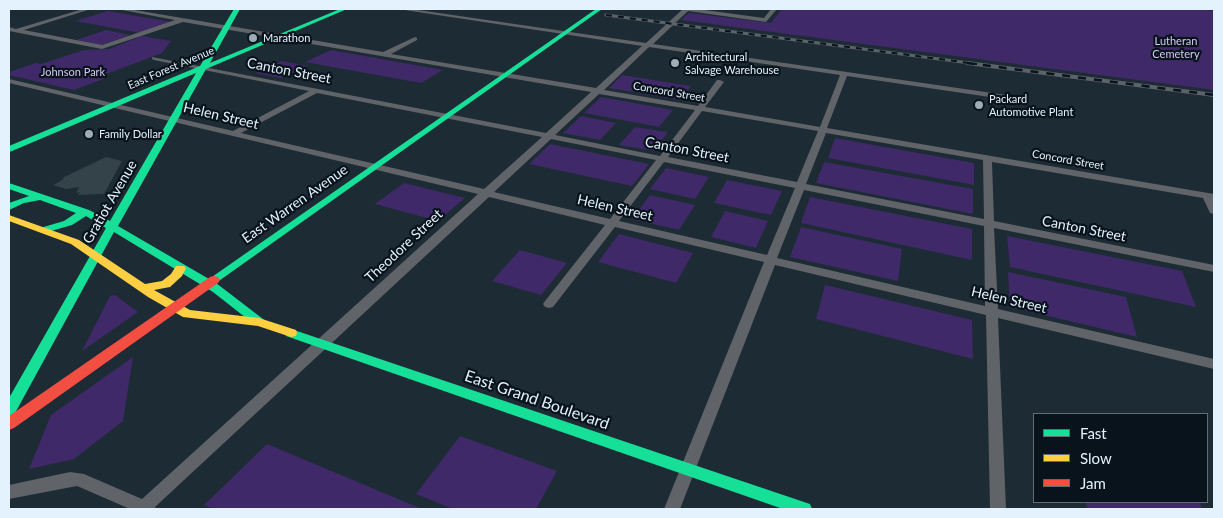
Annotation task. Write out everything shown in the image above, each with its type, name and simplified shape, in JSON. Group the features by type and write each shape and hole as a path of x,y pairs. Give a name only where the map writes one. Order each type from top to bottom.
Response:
{"main road":[{"name":"Gratiot Avenue","path":"9,411 237,9"},
{"name":"East Forest Avenue","path":"9,149 344,9"},
{"name":"East Warren Avenue","path":"9,424 599,9"},
{"name":"East Grand Boulevard","path":"9,186 85,212 113,227 220,291 259,322"},
{"path":"9,207 21,201 42,197"},
{"path":"44,230 68,224 85,212"},
{"name":"East Grand Boulevard","path":"9,218 75,242 143,288 187,314 259,322 804,509"},
{"path":"143,288 166,284 176,276 180,268"}],"street":[{"path":"11,31 88,9"},
{"name":"Concord Street","path":"120,9 1210,196"},
{"path":"401,9 1010,98"},
{"path":"686,9 766,20 774,9"},
{"name":"Theodore Street","path":"146,508 686,9"},
{"path":"11,31 102,47 184,20"},
{"path":"385,54 415,39"},
{"name":"Canton Street","path":"154,58 1214,268"},
{"path":"672,509 845,73"},
{"name":"Helen Street","path":"9,81 1214,364"},
{"path":"549,304 720,82"},
{"path":"233,134 316,90"},
{"path":"987,158 998,509"},
{"path":"1210,196 1214,212"},
{"path":"9,492 78,479 146,508"}],"green space":[{"name":"Lutheran Cemetery","path":"782,9 1195,9 1214,11 1214,90 681,20 689,13 771,23"},
{"path":"108,11 171,22 140,33 75,21"},
{"path":"106,30 130,35 101,45 76,40"},
{"name":"Johnson Park","path":"142,36 171,41 162,53 101,76 106,78 74,90 9,75 9,72 36,63 41,64 84,50 109,49"},
{"path":"331,50 443,70 421,83 305,62"},
{"path":"282,61 307,66 281,78 256,73"},
{"path":"622,75 691,86 680,100 609,88"},
{"path":"601,97 673,110 659,127 584,113"},
{"path":"581,116 616,123 600,140 563,133"},
{"path":"635,127 668,132 654,151 619,145"},
{"path":"835,138 974,163 974,185 828,158"},
{"path":"550,144 649,164 632,186 529,164"},
{"path":"824,162 973,189 973,214 816,183"},
{"path":"666,168 709,177 695,199 650,189"},
{"path":"727,180 782,191 771,215 714,203"},
{"path":"404,183 465,198 438,221 375,204"},
{"path":"650,195 695,205 679,230 632,219"},
{"path":"810,197 972,229 972,260 801,223"},
{"path":"725,211 768,221 756,248 711,237"},
{"path":"801,227 902,249 898,281 790,257"},
{"path":"619,234 693,253 676,283 598,262"},
{"path":"1007,236 1182,271 1196,307 1010,267"},
{"path":"520,250 567,263 541,295 492,281"},
{"path":"1008,272 1126,297 1137,337 1010,307"},
{"path":"825,285 972,320 973,359 816,319"},
{"path":"115,295 138,312 82,351 110,296"},
{"path":"133,357 123,421 74,459 29,469 51,415"},
{"path":"460,436 557,471 536,509 453,509 416,494"},
{"path":"267,444 422,509 214,509 204,505"},
{"path":"1086,503 1200,503 1202,509 1087,509"}],"building":[{"path":"106,157 122,161 104,194 78,195 80,192 76,193 79,187 66,189 53,185 64,179 62,178"}],"railway":[{"path":"606,15 977,64"},
{"path":"967,63 1214,95"}],"traffic: fast":[{"path":"9,411 80,282 237,9"},
{"path":"9,149 344,9"},
{"path":"214,280 599,9"},
{"path":"9,186 92,215 217,289 259,322"},
{"path":"9,207 21,201 41,197"},
{"path":"44,230 68,223 85,212"},
{"path":"291,333 804,509"}],"traffic: slow":[{"path":"9,218 75,242 152,294 187,314 259,322 291,333"},
{"path":"143,288 166,284 176,276 180,268"}],"traffic: jam":[{"path":"9,424 214,280"}],"place":[{"name":"Marathon","path":"253,38"},
{"name":"Architectural Salvage Warehouse","path":"675,63"},
{"name":"Packard Automotive Plant","path":"979,105"},
{"name":"Family Dollar","path":"89,134"}]}
